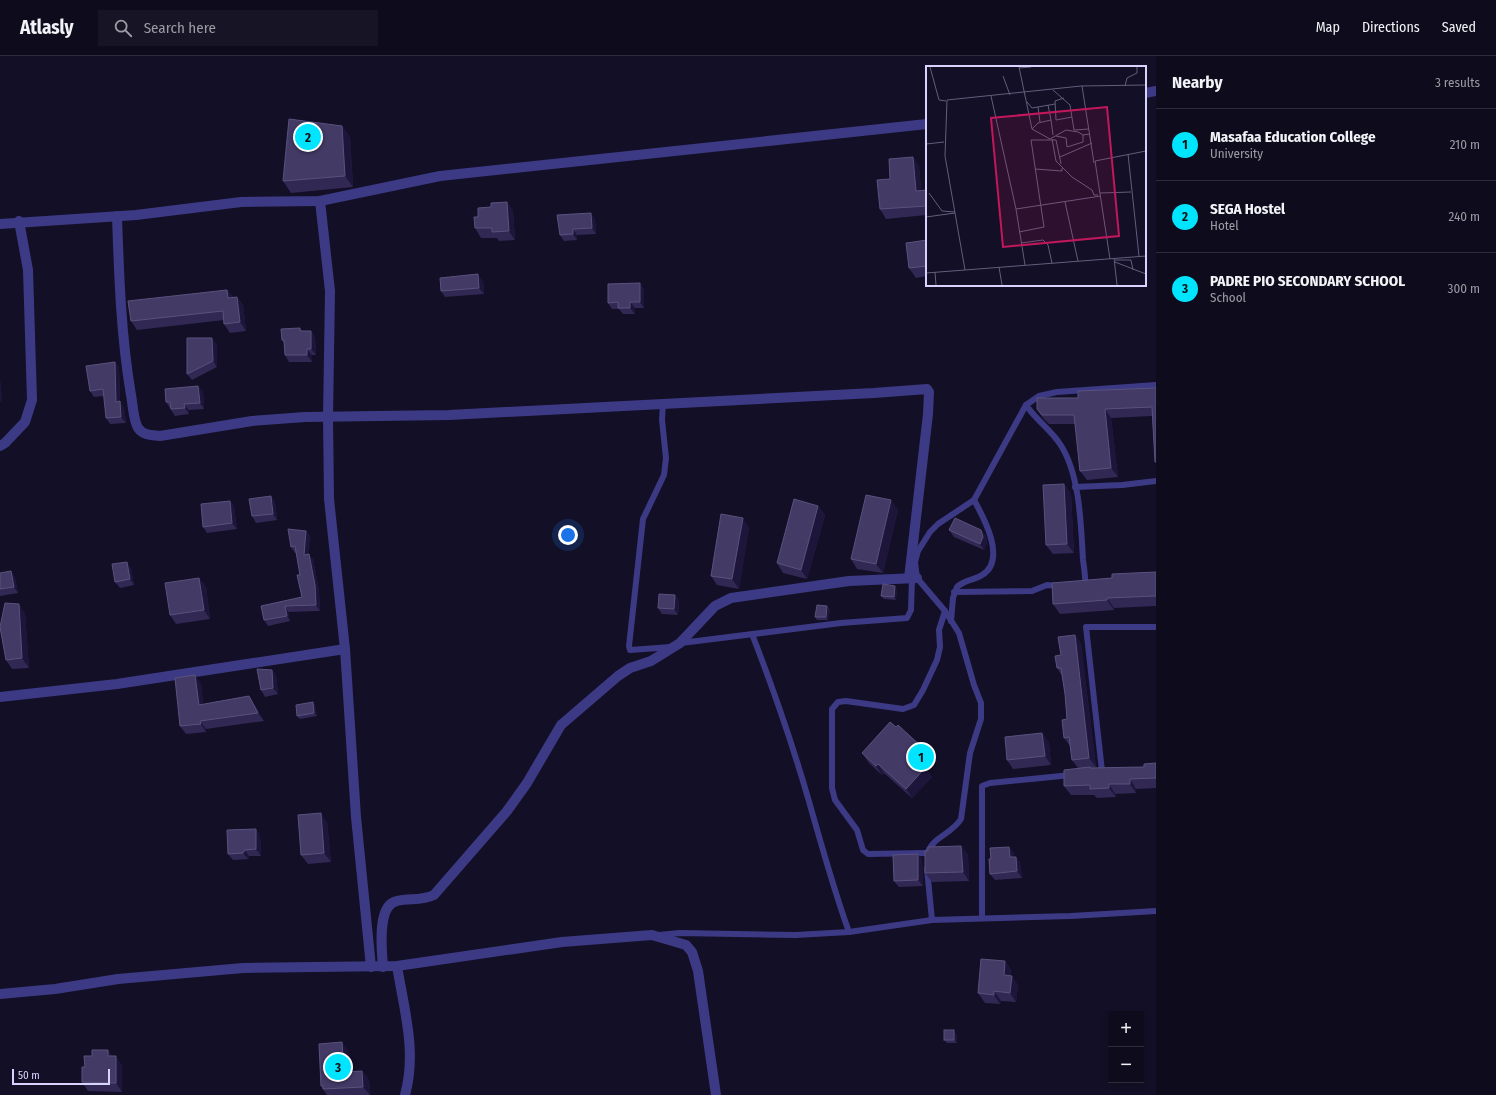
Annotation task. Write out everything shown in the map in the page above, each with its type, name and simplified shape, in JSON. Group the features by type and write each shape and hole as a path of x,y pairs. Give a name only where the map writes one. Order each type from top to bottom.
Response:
{"street":[{"path":"1146,93 1156,91"},
{"path":"0,224 117,216 241,202 320,201 440,176 926,124"},
{"path":"320,201 330,291 328,416 329,499 345,649 356,817 371,967"},
{"path":"117,216 122,324 127,369 138,428 146,435 160,436 252,421 328,416 449,415 928,390 928,414 913,578 849,581 731,598 722,601 715,606 677,645 651,661 630,668 618,676 561,725 527,783 507,811 434,895 424,900 396,901 389,905 383,922 383,967"},
{"path":"0,446 5,443 25,422 32,400 28,270 19,222"},
{"path":"0,697 131,682 345,649"},
{"path":"0,994 55,989 118,979 243,968 397,966 562,942 652,935 686,945 692,952 698,970 716,1095"},
{"path":"397,966 410,1044 409,1081 405,1095"}],"lane":[{"path":"663,403 662,420 666,458 664,475 643,519 629,646 630,650 841,623 907,618 911,610 913,578 918,551 930,532 938,524 974,500 1026,405 1039,396 1057,392 1156,385"},
{"path":"1026,405 1034,418 1060,443 1069,464 1075,487 1085,582 1085,586 1078,586"},
{"path":"1075,487 1122,485 1156,481"},
{"path":"951,620 954,592 959,585 983,574 990,567 993,556 993,544 985,521 974,500"},
{"path":"913,578 945,611 959,633 982,712 970,753 961,819 956,827 932,842 927,853 932,920"},
{"path":"1085,582 1093,581"},
{"path":"954,592 1032,591 1047,585 1070,586"},
{"path":"927,853 868,854 863,850 857,830 835,800 832,788 832,709 838,702 846,701 903,709 914,705 937,660 940,647 939,630 945,611"},
{"path":"1102,771 1086,627 1156,627"},
{"path":"752,634 768,674 792,746 835,894 849,932"},
{"path":"1094,772 1110,771"},
{"path":"982,918 982,786 990,783 1079,774"},
{"path":"652,935 680,933 796,935 849,932 932,920 1071,916 1156,911"}],"building":[{"path":"289,119 342,126 345,176 283,181"},
{"path":"913,157 916,191 926,190 926,206 880,209 877,180 890,179 889,159"},
{"path":"507,202 509,231 492,232 492,228 475,228 474,217 478,217 478,208 491,207 491,203"},
{"path":"591,213 592,228 573,229 573,234 560,235 557,215"},
{"path":"926,240 926,266 909,268 906,243"},
{"path":"478,274 479,288 441,291 440,278"},
{"path":"640,283 640,302 630,302 630,308 618,308 618,302 608,303 608,284"},
{"path":"227,290 228,298 237,297 240,322 224,324 223,311 131,321 128,301"},
{"path":"300,328 300,331 311,331 311,349 307,349 307,355 285,355 284,340 282,340 281,329"},
{"path":"187,338 212,338 213,361 187,374"},
{"path":"115,362 116,402 120,401 121,417 106,418 103,389 90,391 86,366"},
{"path":"198,386 200,403 184,404 185,408 171,409 170,402 166,402 165,389"},
{"path":"1156,388 1156,462 1152,407 1105,409 1111,468 1080,471 1074,415 1042,415 1037,409 1037,398 1078,398 1078,391"},
{"path":"1064,484 1067,544 1046,545 1043,485"},
{"path":"866,495 891,500 876,564 851,559"},
{"path":"271,496 273,514 252,516 249,499"},
{"path":"794,499 818,506 801,570 777,563"},
{"path":"230,501 232,523 203,527 201,504"},
{"path":"721,514 743,518 732,579 711,576"},
{"path":"955,518 981,530 983,537 980,544 949,530"},
{"path":"288,529 306,531 304,555 309,554 315,585 316,605 285,606 287,616 264,620 261,606 302,597 297,575 300,575 295,546 291,547"},
{"path":"127,562 130,579 115,582 112,564"},
{"path":"11,571 14,587 0,589 0,573"},
{"path":"1156,572 1156,596 1107,598 1107,600 1053,604 1052,583 1112,578 1112,574"},
{"path":"199,578 204,610 170,615 165,583"},
{"path":"883,584 895,586 894,597 881,596"},
{"path":"659,594 675,595 674,609 658,608"},
{"path":"5,603 19,604 22,658 6,660 0,627"},
{"path":"817,605 827,606 826,617 815,617"},
{"path":"1075,635 1089,758 1072,760 1069,737 1064,738 1062,720 1067,719 1065,694 1061,668 1057,668 1055,656 1061,655 1058,637"},
{"path":"257,669 272,670 273,688 261,690"},
{"path":"195,675 199,705 249,696 258,713 200,721 201,724 180,726 175,678"},
{"path":"313,702 314,713 297,716 296,705"},
{"path":"890,722 896,727 898,725 923,748 914,758 925,768 906,789 878,764 876,766 862,753"},
{"path":"1042,733 1045,756 1007,760 1005,737"},
{"path":"1156,763 1156,778 1130,779 1130,784 1109,784 1109,788 1090,789 1090,785 1064,786 1064,770 1090,767 1144,767 1144,764"},
{"path":"321,813 324,853 301,855 298,815"},
{"path":"256,829 256,849 245,850 243,853 228,854 227,830"},
{"path":"961,846 963,872 925,873 925,851 928,851 928,847"},
{"path":"1009,847 1010,857 1016,857 1017,871 990,874 990,848"},
{"path":"918,854 918,880 894,881 893,855"},
{"path":"981,959 1005,961 1004,975 1012,976 1010,993 994,991 994,995 978,993"},
{"path":"944,1030 954,1030 954,1040 944,1040"},
{"path":"342,1042 344,1072 362,1071 363,1087 323,1089 323,1086 321,1086 319,1044"},
{"path":"92,1050 108,1050 108,1056 116,1056 116,1083 82,1082 82,1067 85,1067 84,1056 92,1056"}],"place":[{"name":"SEGA Hostel","path":"308,137"},
{"name":"Masafaa Education College","path":"921,757"},
{"name":"PADRE PIO SECONDARY SCHOOL","path":"338,1067"}]}
